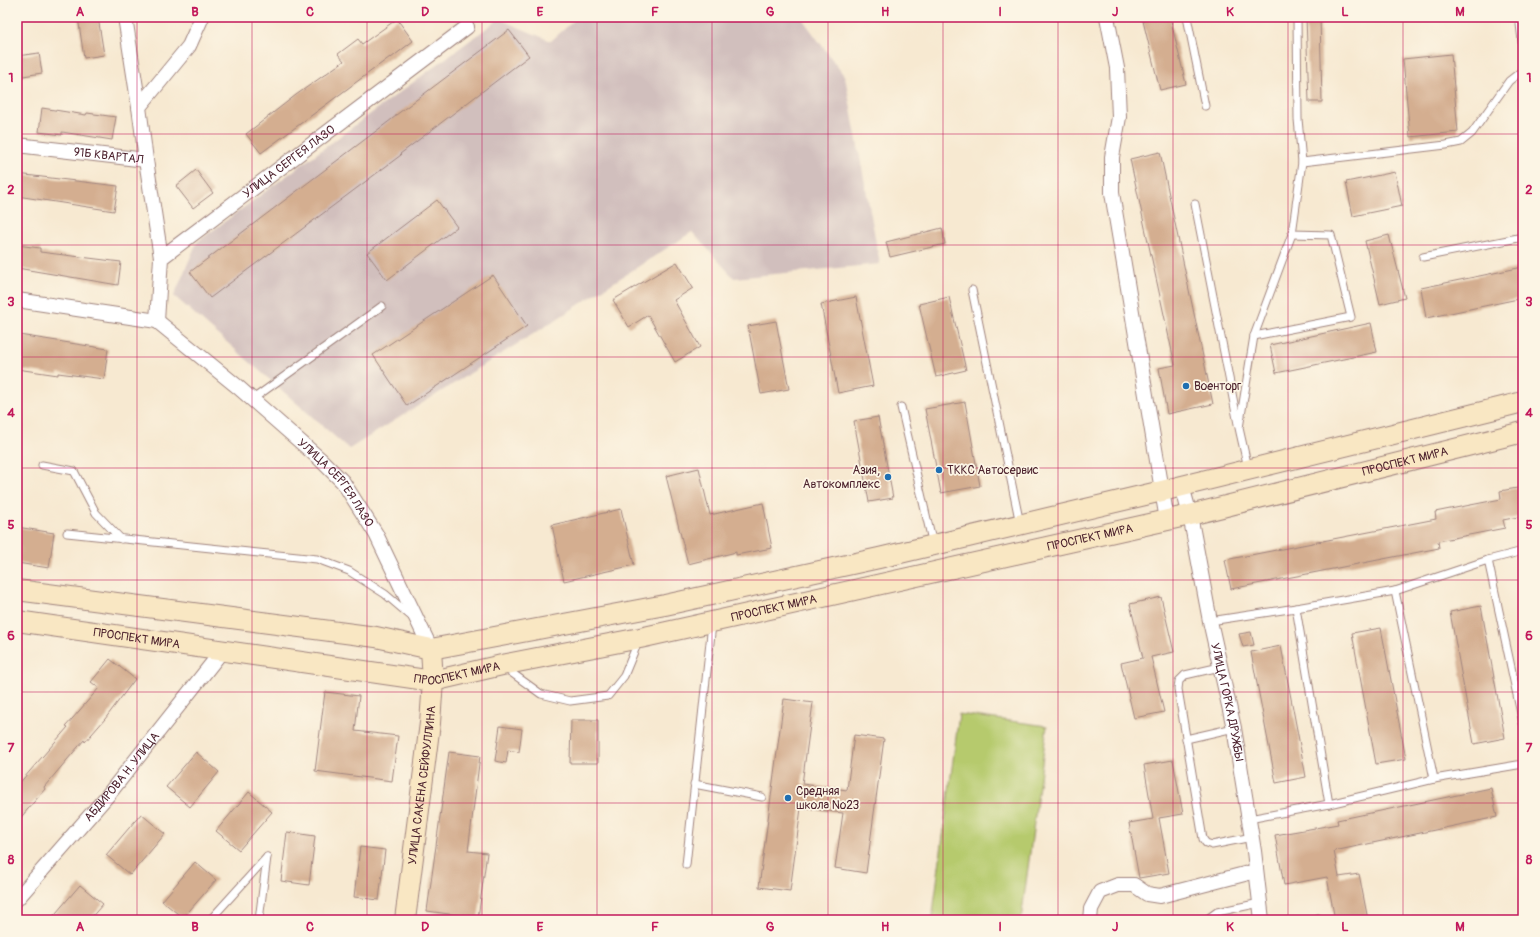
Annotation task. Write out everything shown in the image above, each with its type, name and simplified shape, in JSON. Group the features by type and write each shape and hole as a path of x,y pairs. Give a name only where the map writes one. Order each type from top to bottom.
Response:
{"main road":[{"path":"17,590 376,637 431,649 665,605 933,545 1249,470 1523,402"},
{"name":"ПРОСПЕКТ МИРА","path":"17,621 433,681 502,665 640,638 1190,515 1523,432"},
{"name":"УЛИЦА САКЕНА СЕЙФУЛЛИНА","path":"405,920 430,723 433,681 431,649"}],"street":[{"name":"91Б КВАРТАЛ","path":"17,145 146,160 125,17"},
{"path":"139,107 189,46 202,17"},
{"path":"1107,17 1117,68 1120,117 1112,158 1112,193 1167,520"},
{"name":"УЛИЦА СЕРГЕЯ ЛАЗО","path":"161,258 467,27"},
{"path":"17,300 157,321 161,258 146,160"},
{"name":"УЛИЦА СЕРГЕЯ ЛАЗО","path":"157,321 253,399 320,459 343,482 376,534 431,649"},
{"name":"УЛИЦА ГОРКА ДРУЖБЫ","path":"1182,486 1190,515 1210,621 1234,728 1252,837 1262,920"},
{"name":"АБДИРОВА Н. УЛИЦА","path":"17,899 108,794 222,651"},
{"path":"1090,920 1091,909 1100,892 1118,885 1134,885 1147,894 1160,896 1256,871"}],"lane":[{"path":"1187,17 1205,106"},
{"path":"1239,428 1254,336 1292,234 1302,162 1298,120 1297,17"},
{"path":"1523,19 1520,24 1523,49"},
{"path":"1302,162 1461,142 1472,132 1509,81 1523,70"},
{"path":"1195,204 1239,428 1249,470"},
{"path":"1254,336 1351,317 1331,235 1292,234"},
{"path":"1423,257 1523,237"},
{"path":"972,290 1020,524"},
{"path":"253,399 382,306"},
{"path":"901,407 933,545"},
{"path":"42,465 74,471 96,513 121,539"},
{"path":"67,533 317,559 349,571 385,594 419,623"},
{"path":"1210,621 1395,591 1488,560 1523,551"},
{"path":"1488,560 1523,724"},
{"path":"1395,591 1434,779"},
{"path":"1296,608 1329,804"},
{"path":"686,865 712,622"},
{"path":"502,665 542,694 570,701 608,696 624,676 640,638"},
{"path":"1220,667 1185,675 1179,681 1178,689 1203,839 1206,843 1212,845 1252,837"},
{"path":"1186,739 1234,728"},
{"path":"1249,819 1329,804 1434,779 1523,764"},
{"path":"694,784 762,797"},
{"path":"210,920 267,857 259,920"},
{"path":"1206,920 1217,912 1260,903"}],"shaded area":[{"path":"578,17 801,17 845,77 880,264 734,278 692,232 538,331 349,449 174,296 197,242 499,19 551,41"}],"green space":[{"path":"959,714 1047,726 1021,920 932,920"}],"building":[{"path":"78,17 98,17 104,55 84,58"},
{"path":"1142,17 1170,17 1186,84 1160,90"},
{"path":"1306,17 1320,17 1322,102 1309,102"},
{"path":"397,19 413,41 261,153 246,134 296,95 344,61 338,54 358,39 362,44"},
{"path":"509,30 529,56 400,154 401,155 210,298 190,272"},
{"path":"39,53 42,73 17,77 17,56"},
{"path":"1451,54 1458,132 1410,137 1403,59"},
{"path":"42,108 86,115 87,113 116,117 112,140 62,132 62,135 39,132"},
{"path":"1160,152 1213,404 1167,414 1159,368 1175,365 1130,159"},
{"path":"196,170 213,193 193,208 176,186"},
{"path":"1395,172 1402,206 1353,216 1346,182"},
{"path":"17,174 118,186 114,211 17,196"},
{"path":"437,200 457,227 387,280 367,253"},
{"path":"942,228 945,244 890,257 886,242"},
{"path":"1389,235 1405,298 1380,304 1365,241"},
{"path":"17,245 40,248 40,252 121,262 118,285 17,268"},
{"path":"677,262 693,288 674,300 700,347 675,362 648,315 629,327 613,300"},
{"path":"1523,267 1523,298 1426,318 1421,288"},
{"path":"493,275 527,326 407,406 373,355"},
{"path":"856,297 873,386 838,393 821,304"},
{"path":"949,297 966,370 936,377 919,304"},
{"path":"776,321 789,389 761,394 748,326"},
{"path":"1371,323 1377,352 1276,373 1270,345"},
{"path":"19,335 108,349 104,379 58,373 58,375 17,369"},
{"path":"965,402 980,486 941,493 925,409"},
{"path":"878,417 893,498 869,502 854,421"},
{"path":"699,468 710,515 763,503 772,548 736,555 736,552 688,564 666,476"},
{"path":"1523,487 1523,516 1503,520 1505,528 1438,541 1439,548 1231,589 1225,560 1436,519 1435,512 1501,499 1500,491"},
{"path":"621,509 634,565 564,581 552,525"},
{"path":"17,527 54,533 49,568 17,563"},
{"path":"1161,597 1174,652 1151,657 1164,712 1134,718 1121,663 1143,658 1130,604"},
{"path":"1481,606 1505,738 1474,744 1450,612"},
{"path":"1381,628 1406,759 1376,764 1352,633"},
{"path":"1251,632 1254,645 1243,647 1239,634"},
{"path":"1281,646 1306,777 1276,783 1251,652"},
{"path":"110,659 135,679 105,719 85,742 84,740 44,787 45,789 17,822 17,786 68,727 66,726 99,688 91,682"},
{"path":"325,692 359,696 355,731 398,736 392,781 315,771"},
{"path":"784,699 813,703 802,784 847,790 854,735 884,739 866,873 835,868 843,813 801,808 790,891 759,887"},
{"path":"571,720 598,720 598,763 570,763"},
{"path":"500,726 522,729 519,752 508,750 506,763 495,761"},
{"path":"196,752 219,772 190,807 166,787"},
{"path":"449,752 480,756 468,851 487,853 478,918 427,911"},
{"path":"1173,760 1183,814 1159,818 1169,873 1139,878 1129,823 1153,819 1144,765"},
{"path":"1491,788 1497,817 1334,851 1339,877 1359,874 1368,920 1335,920 1327,877 1284,885 1275,835 1338,824 1337,820"},
{"path":"249,792 272,812 239,850 216,831"},
{"path":"141,814 165,834 130,875 106,855"},
{"path":"287,832 315,836 309,885 281,881"},
{"path":"360,847 385,850 379,900 354,897"},
{"path":"195,862 216,880 183,918 162,901"},
{"path":"80,885 103,904 89,920 50,920"}],"place":[{"name":"Военторг","path":"1186,386"},
{"name":"ТККС Автосервис","path":"939,470"},
{"name":"Азия, Автокомплекс","path":"888,477"},
{"name":"Средняя школа №23","path":"788,798"}]}
